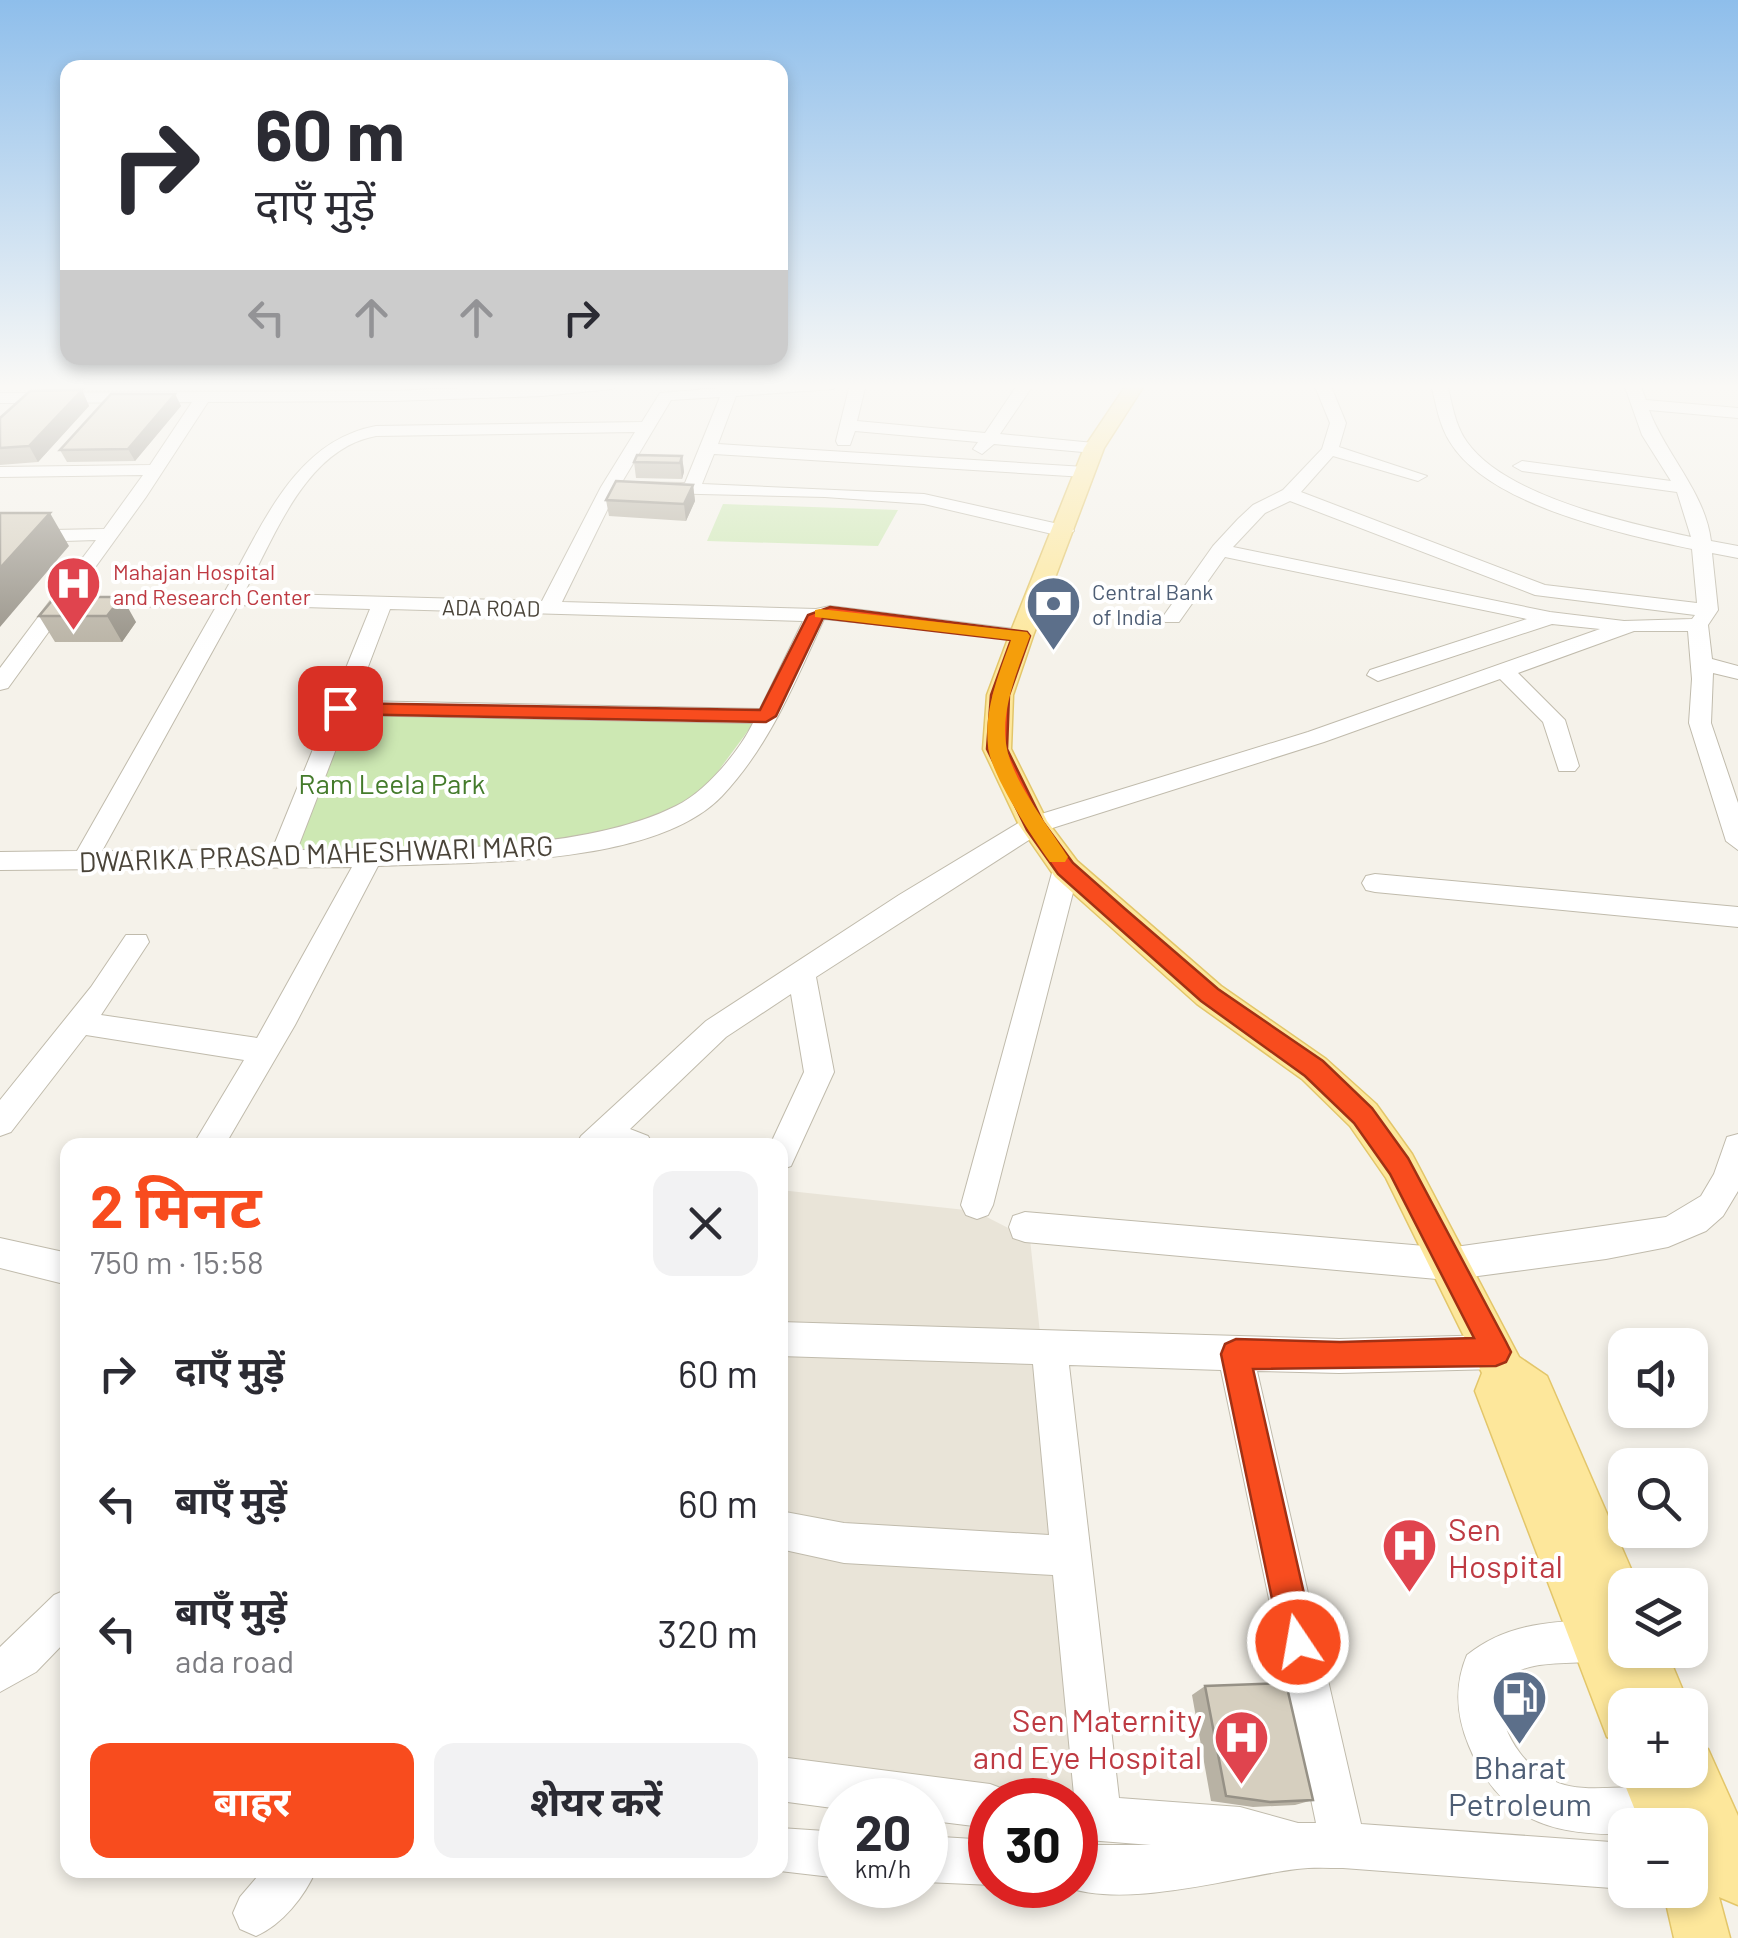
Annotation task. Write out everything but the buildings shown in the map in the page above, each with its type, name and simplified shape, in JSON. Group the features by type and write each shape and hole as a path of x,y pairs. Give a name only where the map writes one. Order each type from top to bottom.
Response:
{"main road":[{"path":"1085,474 1000,695 997,749 1034,825 1066,868 1210,995 1314,1068 1363,1115 1399,1166 1500,1362 1496,1391 1608,1610"},
{"path":"1699,1788 1738,1878"},
{"path":"1694,1908 1702,1938"}],"street":[{"path":"2,678 152,474"},
{"path":"85,860 304,474"},
{"path":"548,609 618,474"},
{"path":"691,490 697,474"},
{"path":"825,492 832,474"},
{"path":"936,500 937,474"},
{"path":"1172,618 1220,550 1259,509 1289,494 1307,474"},
{"path":"1413,474 1418,476"},
{"path":"1501,474 1562,504 1648,533 1703,541 1738,552"},
{"path":"1584,474 1684,488"},
{"path":"1675,474 1703,541 1700,723 1738,841"},
{"path":"610,487 825,492 936,500 1065,531"},
{"path":"1289,494 1542,592 1703,617"},
{"path":"0,537 109,534"},
{"path":"1703,541 1738,540"},
{"path":"1220,550 1550,618"},
{"name":"ADA ROAD","path":"58,603 231,599 816,615 830,612 1021,636"},
{"path":"1378,675 1550,618 1630,603"},
{"path":"599,1138 716,1028 1034,825 1203,774 1502,670 1630,603"},
{"path":"281,858 382,604"},
{"name":"DWARIKA PRASAD MAHESHWARI MARG","path":"0,861 370,858 534,850 644,830 704,800 760,732 816,615"},
{"path":"0,644 28,645"},
{"path":"1701,663 1738,673"},
{"path":"1502,670 1554,720 1567,766"},
{"path":"340,708 766,716"},
{"path":"213,1138 370,858"},
{"path":"976,1205 1066,868"},
{"path":"1375,884 1738,917"},
{"path":"0,1123 79,1023 136,942"},
{"path":"788,1139 819,1072 801,973"},
{"path":"79,1023 265,1051"},
{"path":"1024,1227 1448,1264 1668,1232 1694,1221 1712,1206 1728,1179 1738,1147"},
{"path":"0,1253 60,1267"},
{"path":"788,1339 1500,1362"},
{"path":"1049,1348 1072,1556 1085,1778"},
{"path":"1236,1354 1343,1845"},
{"path":"788,1532 844,1543 1072,1556"},
{"path":"0,1671 21,1658 60,1617"},
{"path":"1608,1635 1532,1644 1502,1652 1482,1670 1479,1708 1492,1748 1514,1783 1546,1803 1586,1810 1658,1802"},
{"path":"788,1780 968,1803"},
{"path":"1098,1818 1240,1829 1298,1846"},
{"path":"1098,1868 1168,1867 1245,1858 1298,1846 1343,1845 1608,1865"},
{"path":"788,1852 818,1854"},
{"path":"256,1913 285,1878"}],"shaded area":[{"path":"788,1191 975,1211 1030,1239 1087,1778 968,1778 968,1800 948,1800 948,1778 818,1778 818,1794 788,1792"}],"green space":[{"path":"723,504 898,510 878,546 707,541"},
{"name":"Ram Leela Park","path":"347,715 756,720 696,801 625,836 508,849 292,850"}],"slow traffic":[{"path":"820,614 830,612 1021,636 1000,695 997,749 1034,825 1057,857"}],"place":[{"name":"Mahajan Hospital and Research Center","path":"74,633"},
{"name":"Central Bank of India","path":"1053,653"},
{"name":"Sen Hospital","path":"1409,1595"},
{"name":"Bharat Petroleum","path":"1520,1746"},
{"name":"Sen Maternity and Eye Hospital","path":"1241,1786"}],"route":[{"path":"340,708 766,716 816,615 830,612 1021,636 1000,695 997,749 1034,825 1066,868 1117,914 1210,995 1314,1068 1363,1115 1399,1166 1496,1352 1236,1354 1298,1642"}]}
